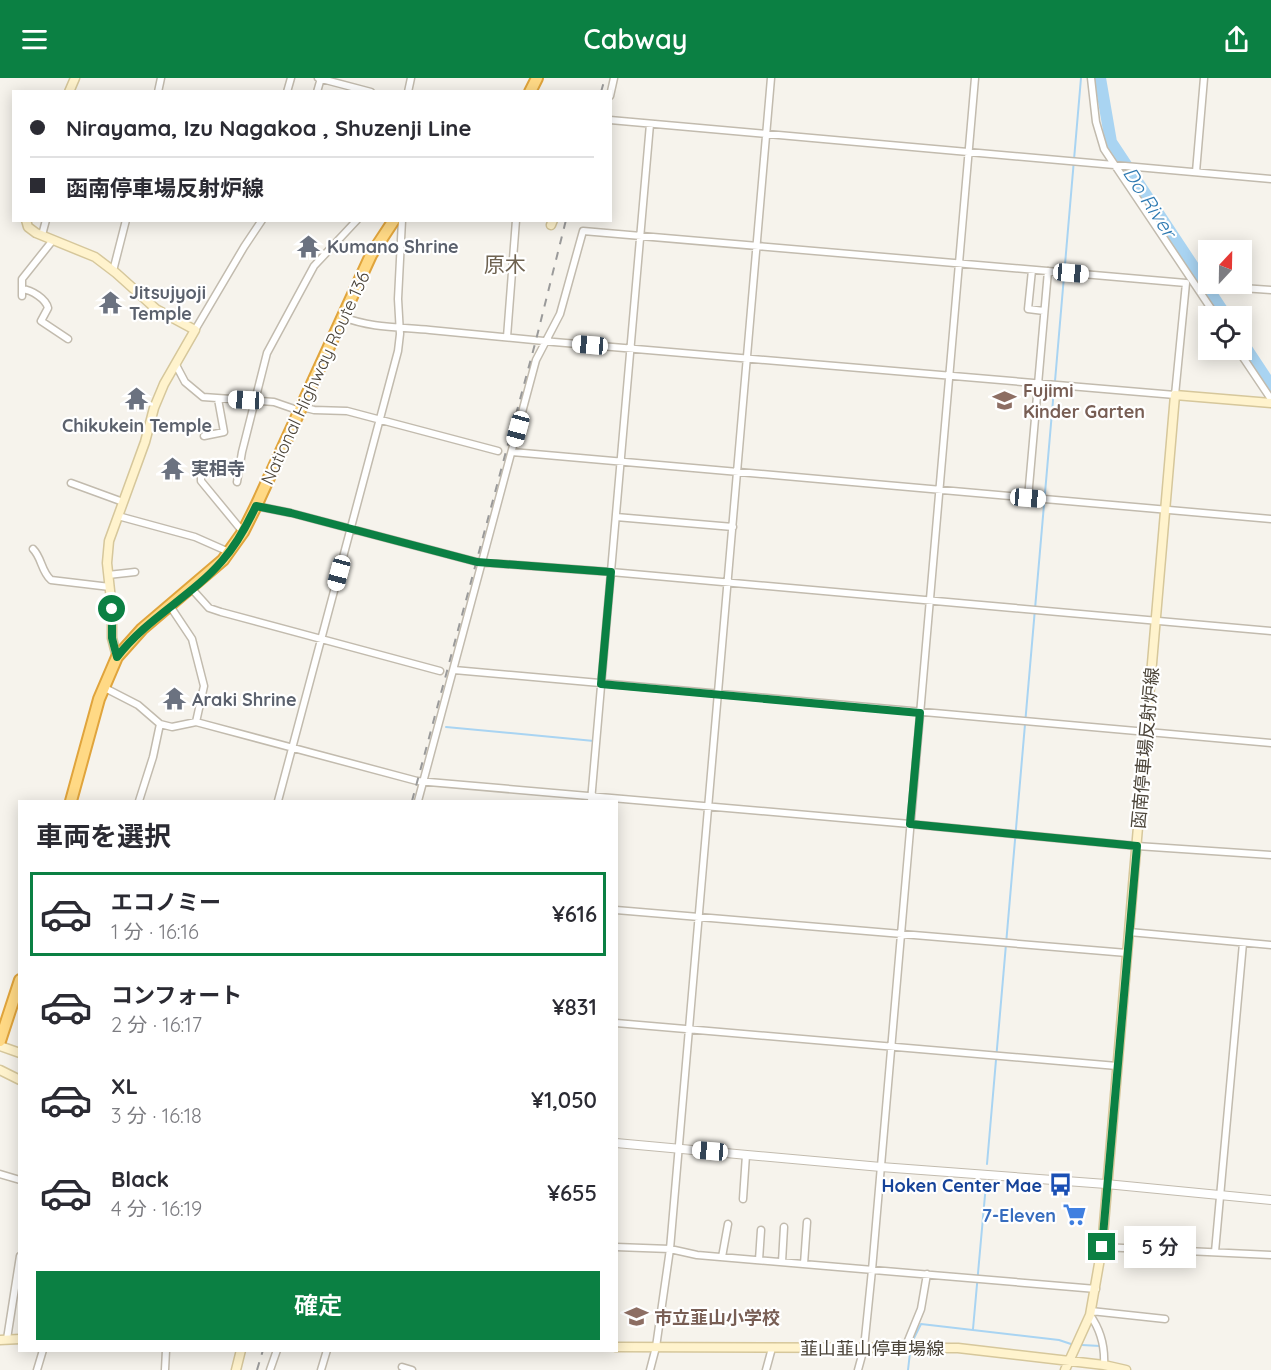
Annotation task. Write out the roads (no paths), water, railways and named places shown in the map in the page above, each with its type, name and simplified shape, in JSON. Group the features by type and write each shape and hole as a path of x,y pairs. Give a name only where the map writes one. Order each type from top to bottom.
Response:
{"highway":[{"name":"National Highway Route 136","path":"70,800 103,687 117,657 136,634 219,565 243,532 374,249 393,222"},
{"path":"0,1041 18,984"}],"main road":[{"path":"27,222 32,230 95,258 156,309 195,330 164,384 154,408 145,442 117,516 107,552 112,638 117,657"},
{"path":"1175,395 1271,403"},
{"name":"函南停車場反射炉線","path":"1065,1370 1091,1313 1102,1247 1175,395"},
{"path":"0,1046 18,1052"},
{"path":"0,1070 18,1079"},
{"name":"韮山韮山停車場線","path":"618,1347 958,1348 1104,1365 1126,1370"},
{"path":"236,1370 240,1352"}],"street":[{"path":"320,78 340,81 365,90"},
{"path":"650,1370 656,1347 670,1250 771,78"},
{"path":"858,1370 864,1348 872,1270 975,78"},
{"path":"1090,78 1096,122 1104,149 1189,282 1208,306"},
{"path":"1196,172 1204,78"},
{"path":"612,120 1271,179"},
{"path":"591,799 650,124"},
{"path":"42,235 45,222"},
{"path":"113,271 125,222"},
{"path":"195,330 261,222"},
{"path":"237,482 242,452 267,353 314,266 355,222"},
{"path":"278,800 398,351 402,222"},
{"path":"507,337 516,222"},
{"path":"418,800 537,360 560,314 583,231 1189,282"},
{"path":"53,240 24,277 22,293 27,290 47,303 48,308 41,321 68,339"},
{"path":"1032,270 1028,309 1044,311"},
{"path":"1028,498 1048,271"},
{"path":"343,317 366,325 1175,395 1189,282"},
{"path":"1252,289 1271,290"},
{"path":"1245,360 1271,399"},
{"path":"176,365 183,379 200,395 207,398 255,400 281,403 301,409 347,411 498,451"},
{"path":"204,436 224,432 218,399"},
{"path":"512,452 1271,519"},
{"path":"201,472 201,481 243,532"},
{"path":"71,483 123,502"},
{"path":"256,506 483,562 1271,631"},
{"path":"117,516 195,537 229,552"},
{"path":"616,517 733,527"},
{"path":"33,549 39,557 45,575 51,580 110,587"},
{"path":"108,576 135,572"},
{"path":"191,588 206,605 214,610 440,671"},
{"path":"170,606 190,636 204,686 196,722"},
{"path":"454,670 1271,743"},
{"path":"103,687 138,705 160,724 172,727 196,722 410,780 608,800"},
{"path":"140,800 160,724"},
{"path":"618,801 709,806 1137,846 1271,855"},
{"path":"618,910 1127,953"},
{"path":"1129,932 1271,945"},
{"path":"1215,1252 1243,942"},
{"path":"618,1023 1117,1066"},
{"path":"618,1143 1271,1200"},
{"path":"743,1199 747,1155"},
{"path":"0,1174 18,1179"},
{"path":"804,1264 807,1222"},
{"path":"722,1257 728,1224"},
{"path":"782,1262 784,1227"},
{"path":"759,1260 761,1230"},
{"path":"618,1247 1096,1289"},
{"path":"1102,1247 1271,1255"},
{"path":"3,1339 18,1266"},
{"path":"905,1348 921,1310 927,1274"},
{"path":"1104,1365 1103,1343 1091,1313 1165,1319"},
{"path":"766,1370 772,1347"},
{"path":"37,1370 42,1352"},
{"path":"165,1370 166,1352"},
{"path":"270,1370 276,1352"},
{"path":"321,1370 326,1352"},
{"path":"402,1367 412,1370"}],"waterway":[{"path":"1055,381 1081,78"},
{"name":"Do River","path":"1100,78 1111,142 1219,306"},
{"name":"Do River","path":"1252,357 1271,386"},
{"path":"987,1164 1054,389"},
{"path":"446,727 594,741"},
{"path":"973,1329 986,1184"},
{"path":"908,1370 911,1344 921,1324 1059,1340 1071,1344"},
{"path":"1082,1345 1100,1346"}],"railway":[{"path":"602,90 605,78"},
{"path":"412,800 566,222"},
{"path":"257,1370 262,1352"}],"place":[{"name":"Kumano Shrine","path":"309,246"},
{"name":"Jitsujyoji Temple","path":"111,302"},
{"name":"Chikukein Temple","path":"137,399"},
{"name":"Fujimi Kinder Garten","path":"1005,400"},
{"name":"実相寺","path":"173,468"},
{"name":"Araki Shrine","path":"174,699"},
{"name":"Hoken Center Mae","path":"1060,1185"},
{"name":"7-Eleven","path":"1074,1215"},
{"name":"市立韮山小学校","path":"636,1317"}],"district":[{"name":"原木","path":"505,264"}]}
